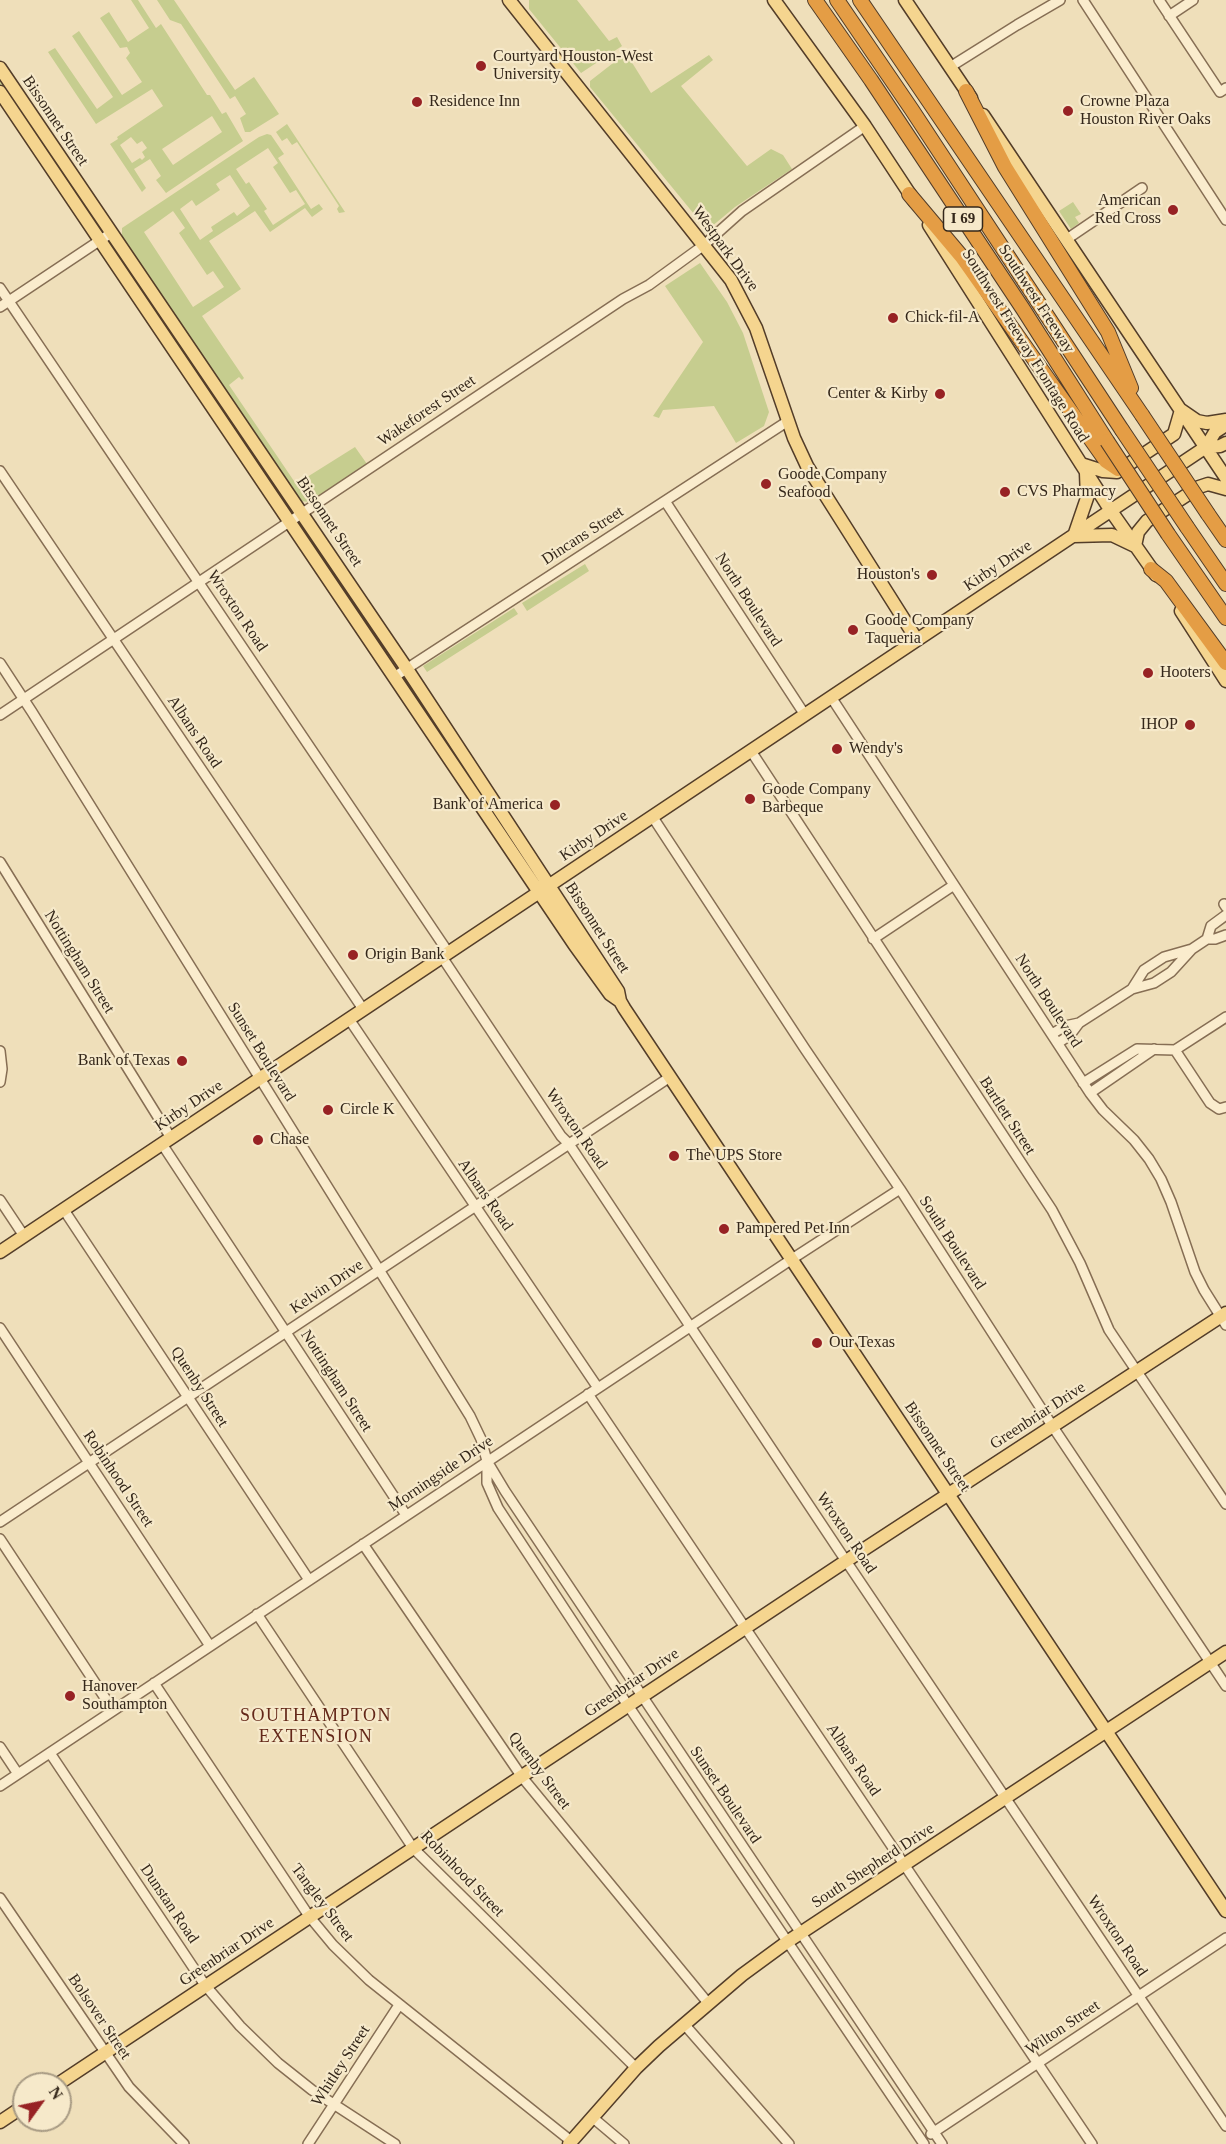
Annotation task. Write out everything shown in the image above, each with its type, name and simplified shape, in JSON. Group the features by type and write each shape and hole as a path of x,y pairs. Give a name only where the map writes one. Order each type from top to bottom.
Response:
{"highway":[{"name":"Southwest Freeway","path":"815,0 1003,279 1102,444 1134,481 1226,618"},
{"path":"837,0 1226,584"},
{"name":"Southwest Freeway","path":"860,0 1226,540"},
{"path":"966,91 1005,167 1108,332 1142,415"},
{"path":"909,194 962,257 1102,444"},
{"path":"1151,569 1166,581 1226,663"}],"main road":[{"name":"Westpark Drive","path":"509,0 731,280 750,314 788,421 812,477 917,640"},
{"name":"Southwest Freeway Frontage Road","path":"774,0 866,126 1083,468 1226,681"},
{"path":"905,0 1226,477"},
{"name":"Bissonnet Street","path":"0,68 407,669 472,767 609,994 620,1001 1226,1911"},
{"name":"Bissonnet Street","path":"0,92 460,775 545,889"},
{"path":"1182,410 1174,435 1117,472 1083,468 1088,498 1074,536 1112,535 1135,546 1138,532 1147,521 1199,487 1209,484 1226,489"},
{"path":"1182,410 1197,421 1207,423 1226,420"},
{"name":"Kirby Drive","path":"0,1252 1206,447 1215,432 1226,425"},
{"name":"Kirby Drive","path":"1206,447 1226,443"},
{"path":"460,775 472,767"},
{"name":"Greenbriar Drive","path":"72,2075 846,1561 1137,1371 1224,1318"},
{"name":"South Shepherd Drive","path":"570,2142 636,2068 708,2003 788,1942 1226,1652"}],"street":[{"path":"950,67 1060,0"},
{"path":"1083,0 1226,220"},
{"path":"1159,0 1220,92 1226,88"},
{"path":"1169,16 1193,0"},
{"name":"Wakeforest Street","path":"0,715 623,299 650,285 704,245 742,211 866,126"},
{"path":"1067,239 1142,188"},
{"path":"0,308 111,233"},
{"name":"Wroxton Road","path":"0,288 199,581 561,1136 569,1144 1226,2126"},
{"name":"Dincans Street","path":"394,677 788,421"},
{"name":"Albans Road","path":"0,471 363,1009"},
{"name":"North Boulevard","path":"665,501 805,715"},
{"name":"Sunset Boulevard","path":"0,663 470,1416 482,1439 487,1461 487,1483 498,1508 921,2143"},
{"name":"North Boulevard","path":"831,697 1083,1083 1103,1110 1134,1140 1161,1179 1195,1272 1224,1318"},
{"name":"Bartlett Street","path":"751,751 1052,1210 1080,1263 1110,1330 1226,1504"},
{"name":"South Boulevard","path":"652,816 1226,1686"},
{"name":"Nottingham Street","path":"0,862 166,1141 286,1332 406,1515"},
{"path":"873,939 954,885"},
{"path":"1207,939 1211,926 1226,915"},
{"path":"1052,1034 1065,1026 1078,1023 1132,989 1154,983 1171,972 1192,949 1207,939 1226,935"},
{"path":"1132,989 1144,970 1164,957 1192,949"},
{"path":"1083,1083 1137,1049 1175,1050 1226,1017"},
{"name":"Albans Road","path":"349,1018 598,1388"},
{"path":"1058,1043 1070,1035 1078,1023"},
{"path":"1090,1093 1154,1049"},
{"path":"1175,1050 1210,1103 1219,1109 1226,1107"},
{"path":"0,1051 2,1069 0,1082"},
{"path":"1115,1062 1122,1072"},
{"name":"Kelvin Drive","path":"0,1522 670,1077"},
{"name":"Morningside Drive","path":"0,1786 690,1326 900,1189"},
{"path":"0,1200 24,1236"},
{"name":"Quenby Street","path":"64,1210 309,1580"},
{"name":"Robinhood Street","path":"0,1329 210,1646"},
{"name":"Albans Road","path":"588,1394 1092,2144"},
{"name":"Sunset Boulevard","path":"487,1461 504,1491 640,1697 942,2144"},
{"path":"0,1539 113,1710"},
{"name":"Quenby Street","path":"363,1544 522,1777 708,2003"},
{"name":"Robinhood Street","path":"257,1614 413,1848 636,2068"},
{"name":"Tangley Street","path":"154,1683 309,1916 333,1945 399,2005 570,2142"},
{"path":"0,1747 18,1774"},
{"name":"Dunstan Road","path":"50,1753 205,1985 240,2026 278,2063 334,2104 395,2144"},
{"name":"Bolsover Street","path":"0,1898 129,2087 184,2144"},
{"name":"Wilton Street","path":"921,2143 934,2132 1226,1938"},
{"name":"Whitley Street","path":"308,2144 399,2005"},
{"path":"684,2024 789,2144"},
{"path":"592,2117 624,2144"}],"green space":[{"path":"131,0 138,0 156,28 161,24 207,95 210,95 222,114 226,112 243,141 166,193 156,180 161,176 150,159 134,169 146,188 142,192 110,144 163,106 152,89 96,124 48,52 55,48 97,109 113,97 72,36 79,31 122,95 142,82 126,58 130,53 127,47 120,48 100,18 109,12 128,42 149,28","holes":["212,116 222,132 173,165 162,149","131,137 137,144 142,141 147,148 142,152 145,157 132,163 120,145"]},
{"path":"157,0 174,0 235,90 254,77 279,114 250,132 245,132 240,118 246,114 235,96 230,99 181,24 170,20"},
{"path":"529,0 577,0 609,41 617,37 622,46 581,73 529,9"},
{"path":"626,53 651,93 709,55 713,60 681,86 747,166 771,149 783,155 792,169 735,207 711,227 703,225 590,87 590,81"},
{"path":"0,74 105,231 104,234 101,234 0,84"},
{"path":"287,124 345,212 339,213 337,209 339,206 297,142 292,145 287,138 282,141 276,132"},
{"path":"271,135 284,154 278,158 311,209 319,204 323,209 312,217 305,208 270,232 255,211 209,241 241,289 202,316 244,378 242,380 239,377 229,385 296,484 355,447 367,464 310,502 299,501 122,239 122,228 259,137","holes":["268,148 278,163 273,167 290,193 296,190 305,204 273,225 264,211 267,209 249,182 246,184 236,169","230,175 250,206 237,216 234,212 211,227 213,231 200,240 180,209 192,200 196,206 220,190 216,184","173,211 185,228 179,233 207,275 213,271 224,287 193,307 144,232"]},
{"path":"1073,202 1081,214 1075,217 1079,223 1071,229 1059,211"},
{"path":"112,246 115,246 268,472 246,446"},
{"path":"700,263 727,302 743,333 769,412 764,426 736,443 714,406 663,410 659,418 653,416 703,342 665,286"},
{"path":"585,564 589,571 527,611 522,603"},
{"path":"514,608 518,614 427,672 423,666"}],"place":[{"name":"Courtyard Houston-West University","path":"481,66"},
{"name":"Residence Inn","path":"417,102"},
{"name":"Crowne Plaza Houston River Oaks","path":"1068,111"},
{"name":"American Red Cross","path":"1173,210"},
{"name":"Chick-fil-A","path":"893,318"},
{"name":"Center & Kirby","path":"940,394"},
{"name":"Goode Company Seafood","path":"766,484"},
{"name":"CVS Pharmacy","path":"1005,492"},
{"name":"Houston's","path":"932,575"},
{"name":"Goode Company Taqueria","path":"853,630"},
{"name":"Hooters","path":"1148,673"},
{"name":"IHOP","path":"1190,725"},
{"name":"Wendy's","path":"837,749"},
{"name":"Goode Company Barbeque","path":"750,799"},
{"name":"Bank of America","path":"555,805"},
{"name":"Origin Bank","path":"353,955"},
{"name":"Bank of Texas","path":"182,1061"},
{"name":"Circle K","path":"328,1110"},
{"name":"Chase","path":"258,1140"},
{"name":"The UPS Store","path":"674,1156"},
{"name":"Pampered Pet Inn","path":"724,1229"},
{"name":"Our Texas","path":"817,1343"},
{"name":"Hanover Southampton","path":"70,1696"}],"district":[{"name":"SOUTHAMPTON EXTENSION","path":"316,1726"}]}
